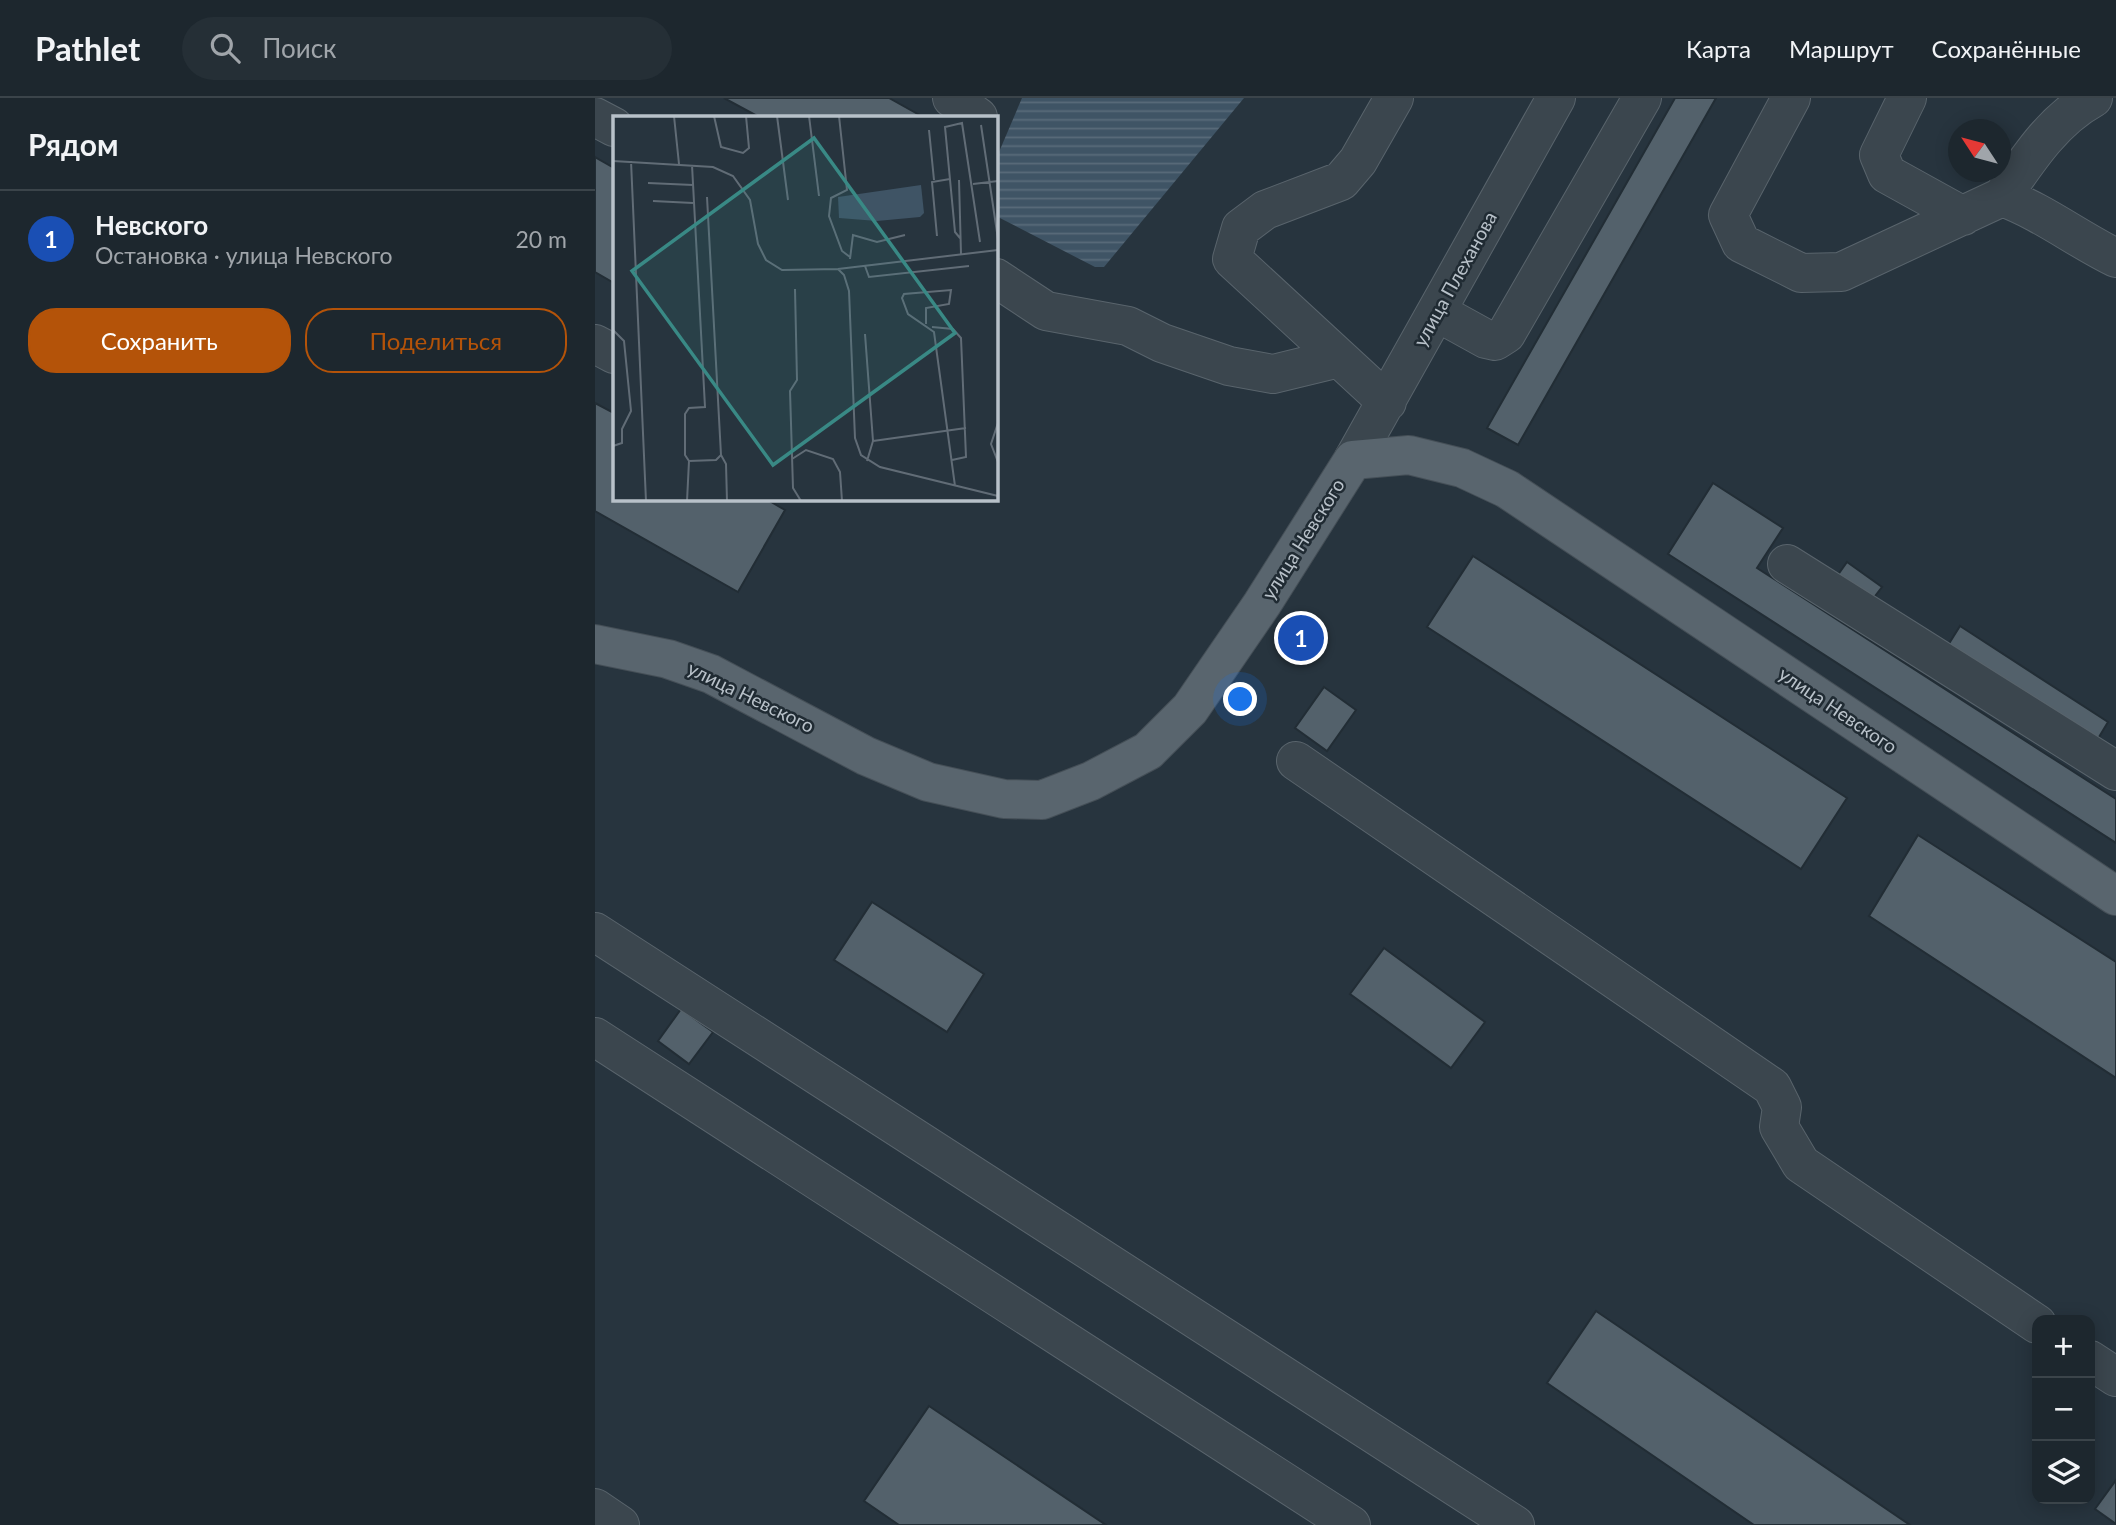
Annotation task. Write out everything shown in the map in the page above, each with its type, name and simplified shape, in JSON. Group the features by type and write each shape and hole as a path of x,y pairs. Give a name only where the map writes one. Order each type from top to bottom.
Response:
{"main road":[{"name":"улица Невского","path":"595,644 668,659 711,674 866,756 928,782 1004,799 1041,800 1091,782 1148,751 1189,709 1262,604 1353,460 1409,455 1462,468 1507,489 2116,895"}],"street":[{"path":"952,98 977,116"},
{"path":"1387,402 1232,259 1241,228 1265,210 1341,181 1358,161 1394,98"},
{"name":"улица Плеханова","path":"1353,460 1556,98"},
{"path":"1437,312 1486,339 1495,341 1506,334 1642,98"},
{"path":"1791,98 1728,215 1741,243 1801,273 1841,272 2003,197 2025,163 2061,119 2093,98"},
{"path":"1907,98 1879,155 1887,174 1963,216"},
{"path":"595,117 613,126"},
{"path":"2003,197 2031,207 2088,244 2116,258"},
{"path":"997,279 1046,311 1128,326 1161,343 1229,366 1273,374 1339,358"},
{"path":"595,344 613,354"},
{"path":"1787,564 2116,771"},
{"path":"1296,761 1772,1087 1782,1107 1779,1127 1801,1164 2032,1321"},
{"path":"595,932 1515,1525"},
{"path":"595,1037 1351,1525"},
{"path":"2095,1363 2116,1377"},
{"path":"595,1508 620,1525"}],"water":[{"path":"1022,98 1244,98 1104,267 1095,267 997,217 997,157"}],"building":[{"path":"724,98 889,98 921,116 757,116"},
{"path":"1675,98 1716,98 1518,445 1487,428"},
{"path":"595,157 613,167 613,282 595,272"},
{"path":"595,403 613,412 613,500 768,500 785,510 738,592 595,511"},
{"path":"1713,483 1783,528 1757,568 2116,799 2116,843 1668,554"},
{"path":"1473,556 1847,798 1801,869 1427,627"},
{"path":"1847,562 1882,587 1869,604 1835,579"},
{"path":"1960,626 2108,722 2093,747 1945,650"},
{"path":"1324,687 1356,710 1327,751 1295,728"},
{"path":"1918,835 2116,962 2116,1078 1869,916"},
{"path":"872,902 984,974 947,1032 834,960"},
{"path":"1384,948 1485,1022 1451,1068 1350,994"},
{"path":"681,1009 713,1032 689,1064 658,1041"},
{"path":"1596,1311 1910,1525 1754,1525 1547,1383"},
{"path":"929,1406 1106,1525 899,1525 864,1501"},
{"path":"2116,1480 2116,1524 2095,1509"}],"place":[{"name":"Невского","path":"1301,638"}]}
